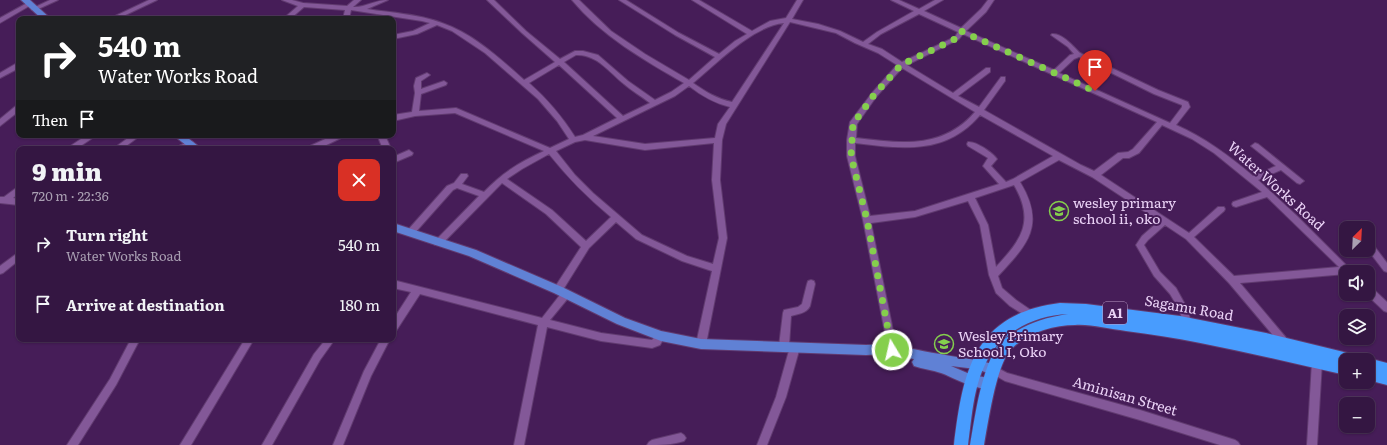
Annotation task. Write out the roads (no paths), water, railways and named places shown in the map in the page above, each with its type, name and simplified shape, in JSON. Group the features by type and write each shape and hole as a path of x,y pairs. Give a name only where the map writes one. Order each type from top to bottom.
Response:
{"highway":[{"name":"Sagamu Road","path":"960,445 976,364 994,338 1012,324 1051,310 1071,309 1188,322 1339,357"},
{"name":"Sagamu Road","path":"977,445 985,401 996,377 998,356 1005,346 1021,334 1040,325 1075,319 1166,330 1339,367"},
{"path":"1375,365 1387,368"},
{"path":"1375,376 1387,379"}],"main road":[{"path":"29,4 43,16"},
{"path":"182,138 193,146"},
{"path":"396,228 472,253 562,292 621,321 661,336 701,344 892,350 942,360 976,364 996,377"},
{"path":"866,350 875,354 925,363 972,380 996,377"}],"street":[{"path":"0,21 29,4 55,0"},
{"path":"118,16 153,0"},
{"path":"289,0 303,5 348,8 423,19 436,23 470,39 487,51 524,83 560,119 573,140"},
{"path":"347,16 348,8 358,0"},
{"path":"358,10 386,0"},
{"path":"490,0 622,119"},
{"path":"575,0 609,32 643,56 689,83 704,94 733,105"},
{"path":"622,0 677,34 719,56"},
{"path":"695,0 752,34"},
{"path":"701,344 718,269 723,238 716,180 718,140 722,124 789,20 800,0"},
{"name":"Water Works Road","path":"894,0 1195,137 1220,152 1252,179 1342,265"},
{"path":"864,44 880,33 940,0"},
{"path":"892,350 867,220 851,156 850,140 853,124 874,95 901,65 957,38 961,31 988,6 991,0"},
{"path":"289,16 303,5"},
{"path":"438,243 501,179 519,167 573,140 585,137 655,103 689,83 737,42 772,22 789,20 838,32 880,51 979,111 1095,175 1164,220 1189,237 1232,280 1285,344"},
{"path":"396,36 415,33 436,23"},
{"path":"1054,35 1070,46 1078,56 1156,92 1186,104 1171,126"},
{"path":"524,83 559,61 575,53 584,52 592,54 604,61 622,80 655,103"},
{"path":"1055,73 1072,57 1078,56"},
{"path":"0,76 16,67"},
{"path":"953,96 988,70"},
{"path":"415,114 418,80 427,75"},
{"path":"850,140 903,145 929,144 941,141 964,127 979,111 1003,79"},
{"path":"418,93 444,83"},
{"path":"0,123 16,110"},
{"path":"396,117 448,110 463,112 551,152 572,177 615,218 645,241 685,259 718,269"},
{"path":"1095,175 1120,155 1129,156 1136,151 1162,121"},
{"path":"585,137 645,146 718,140"},
{"path":"73,146 82,138"},
{"path":"121,146 133,138"},
{"path":"317,146 334,138"},
{"path":"382,138 386,146"},
{"path":"971,144 993,159 987,166 988,170 1004,185"},
{"path":"1255,146 1300,181"},
{"path":"396,159 409,153"},
{"path":"867,220 915,214 970,197 1016,181 1059,156"},
{"path":"1252,179 1282,167"},
{"path":"410,233 450,188 457,185 464,176"},
{"path":"501,179 549,212 586,246"},
{"path":"993,275 1023,241 1029,222 1028,205 1025,194 1016,181"},
{"path":"457,185 484,195"},
{"path":"2,200 16,191"},
{"path":"1236,204 1268,193"},
{"path":"970,197 984,225 993,275 999,290 1005,297 1032,316"},
{"path":"2,200 16,202"},
{"path":"1189,237 1220,209"},
{"path":"519,445 543,323 562,292 586,246 615,218"},
{"path":"1164,220 1145,238 1140,245 1157,274 1173,291 1183,308 1188,322"},
{"path":"1375,253 1387,269"},
{"path":"0,271 16,258"},
{"path":"1232,280 1339,272"},
{"path":"762,445 781,397 790,346 787,313 800,310 806,306 811,284"},
{"path":"396,285 514,314 543,323 601,336 652,344 657,342 661,336"},
{"path":"396,323 417,291"},
{"path":"1375,297 1387,308"},
{"path":"72,445 113,382 134,342"},
{"path":"185,445 248,342"},
{"path":"267,445 317,357 329,342"},
{"path":"338,445 367,374 384,342"},
{"path":"1312,445 1317,362"},
{"name":"Aminisan Street","path":"996,377 1140,415 1235,445"},
{"path":"652,445 681,438"}],"place":[{"name":"wesley primary school ii, oko","path":"1059,211"},
{"name":"Wesley Primary School I, Oko","path":"944,344"}]}
